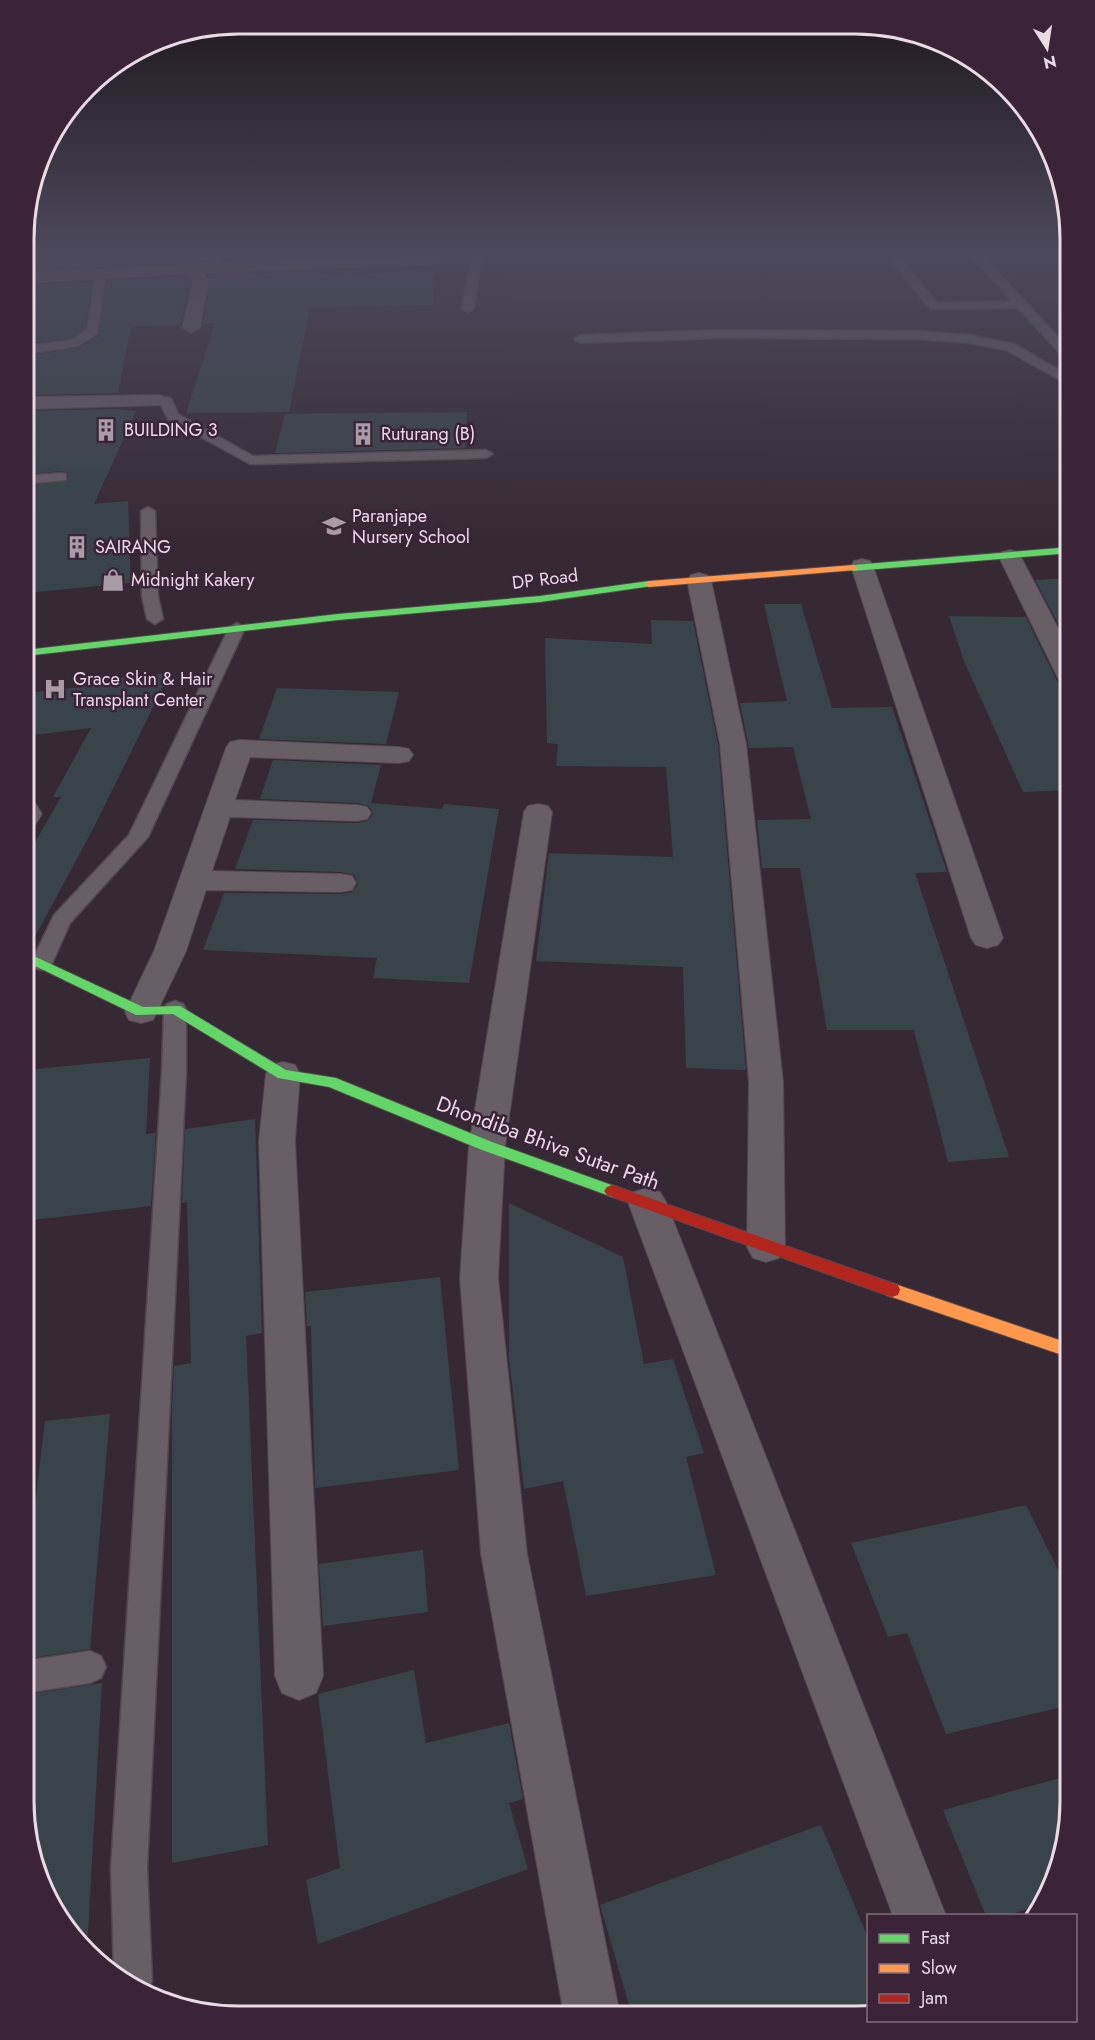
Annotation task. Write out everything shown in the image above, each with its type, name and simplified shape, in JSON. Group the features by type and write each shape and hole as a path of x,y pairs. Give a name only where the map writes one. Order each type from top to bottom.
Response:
{"main road":[{"name":"DP Road","path":"34,652 237,628 540,599 630,586 1060,551"},
{"path":"34,960 141,1012 175,1009"},
{"name":"Dhondiba Bhiva Sutar Path","path":"175,1009 283,1074 331,1082 487,1146 647,1202 766,1247 1060,1347"}],"street":[{"path":"34,403 161,401"},
{"path":"1010,557 1060,656"},
{"path":"862,566 987,938"},
{"path":"699,580 733,744 766,1082 766,1247"},
{"path":"141,1012 170,951 239,748 399,755"},
{"path":"219,808 357,813"},
{"path":"537,812 487,1146 479,1278 504,1554 590,2006"},
{"path":"194,880 341,883"},
{"path":"283,1074 277,1141 299,1676"},
{"path":"647,1202 919,1914"}],"lane":[{"path":"1012,348 1060,375"},
{"path":"161,401 166,401 173,416 250,460 486,454"},
{"path":"34,479 61,477"},
{"path":"148,511 150,596 155,619"},
{"path":"34,960 61,920 138,837 237,628"},
{"path":"133,1975 130,1856 174,1072 175,1009"},
{"path":"34,1675 90,1667"}],"building":[{"path":"77,348 127,348 118,393 34,395 34,355"},
{"path":"207,348 302,348 289,412 186,413"},
{"path":"115,409 136,411 94,504 128,501 131,583 34,592 34,485 68,480 68,473 61,471 34,473 34,411"},
{"name":"Ruturang (B)","path":"467,412 465,448 275,453 285,414"},
{"path":"1060,579 1060,627 1035,580"},
{"path":"764,604 801,604 832,708 892,707 947,872 915,873 1009,1157 948,1162 914,1030 827,1030 800,868 762,868 757,820 811,819 793,747 749,748 740,703 787,701"},
{"path":"949,616 1026,617 1060,684 1060,790 1023,792 964,661"},
{"path":"651,620 693,621 718,744 746,1070 686,1068 683,967 536,961 549,853 673,857 666,767 556,766 558,744 547,743 545,638 652,644"},
{"path":"170,673 94,827 34,939 34,844 61,797 53,797 91,728 34,735 34,692 109,684 110,678"},
{"path":"277,688 399,692 386,744 259,739"},
{"path":"273,760 381,765 371,803 442,809 444,804 499,809 469,983 373,978 377,958 203,950 224,893 341,894 352,892 358,884 354,875 341,872 235,869 253,820 357,823 367,821 373,814 369,806 357,803 260,799"},
{"path":"150,1058 146,1134 156,1133 151,1206 34,1220 34,1069"},
{"path":"255,1119 262,1333 246,1336 268,1845 172,1863 172,1406 174,1366 191,1363 187,1202 182,1203 185,1129"},
{"path":"509,1203 623,1257 644,1364 673,1359 704,1453 686,1457 716,1575 586,1596 563,1481 524,1489 509,1357"},
{"path":"440,1277 459,1470 315,1488 311,1326 307,1326 305,1292"},
{"path":"110,1414 90,1649 34,1657 34,1512 45,1421"},
{"path":"1026,1505 1060,1574 1060,1708 946,1734 907,1633 888,1637 851,1543"},
{"path":"423,1550 428,1612 323,1626 319,1564"},
{"path":"414,1670 426,1743 509,1723 523,1799 509,1803 528,1869 318,1944 306,1880 340,1868 318,1694"},
{"path":"102,1683 88,1937 62,1903 41,1853 34,1800 34,1693"},
{"path":"1060,1778 1057,1840 1050,1866 1029,1909 1011,1914 985,1914 943,1810"},
{"path":"821,1825 867,1936 867,2005 629,2006 600,1905"}],"traffic: fast":[{"path":"853,568 1060,551"},
{"path":"34,652 338,617 540,599 649,584"},
{"path":"34,960 141,1012 175,1009 283,1074 331,1082 487,1146 612,1191"}],"traffic: slow":[{"path":"649,584 853,568"},
{"path":"892,1290 1060,1347"}],"traffic: jam":[{"path":"612,1191 892,1290"}],"place":[{"name":"BUILDING 3","path":"106,430"},
{"name":"Ruturang (B)","path":"363,434"},
{"name":"Paranjape Nursery School","path":"334,526"},
{"name":"SAIRANG","path":"77,547"},
{"name":"Midnight Kakery","path":"113,580"},
{"name":"Grace Skin & Hair Transplant Center","path":"55,689"}]}
